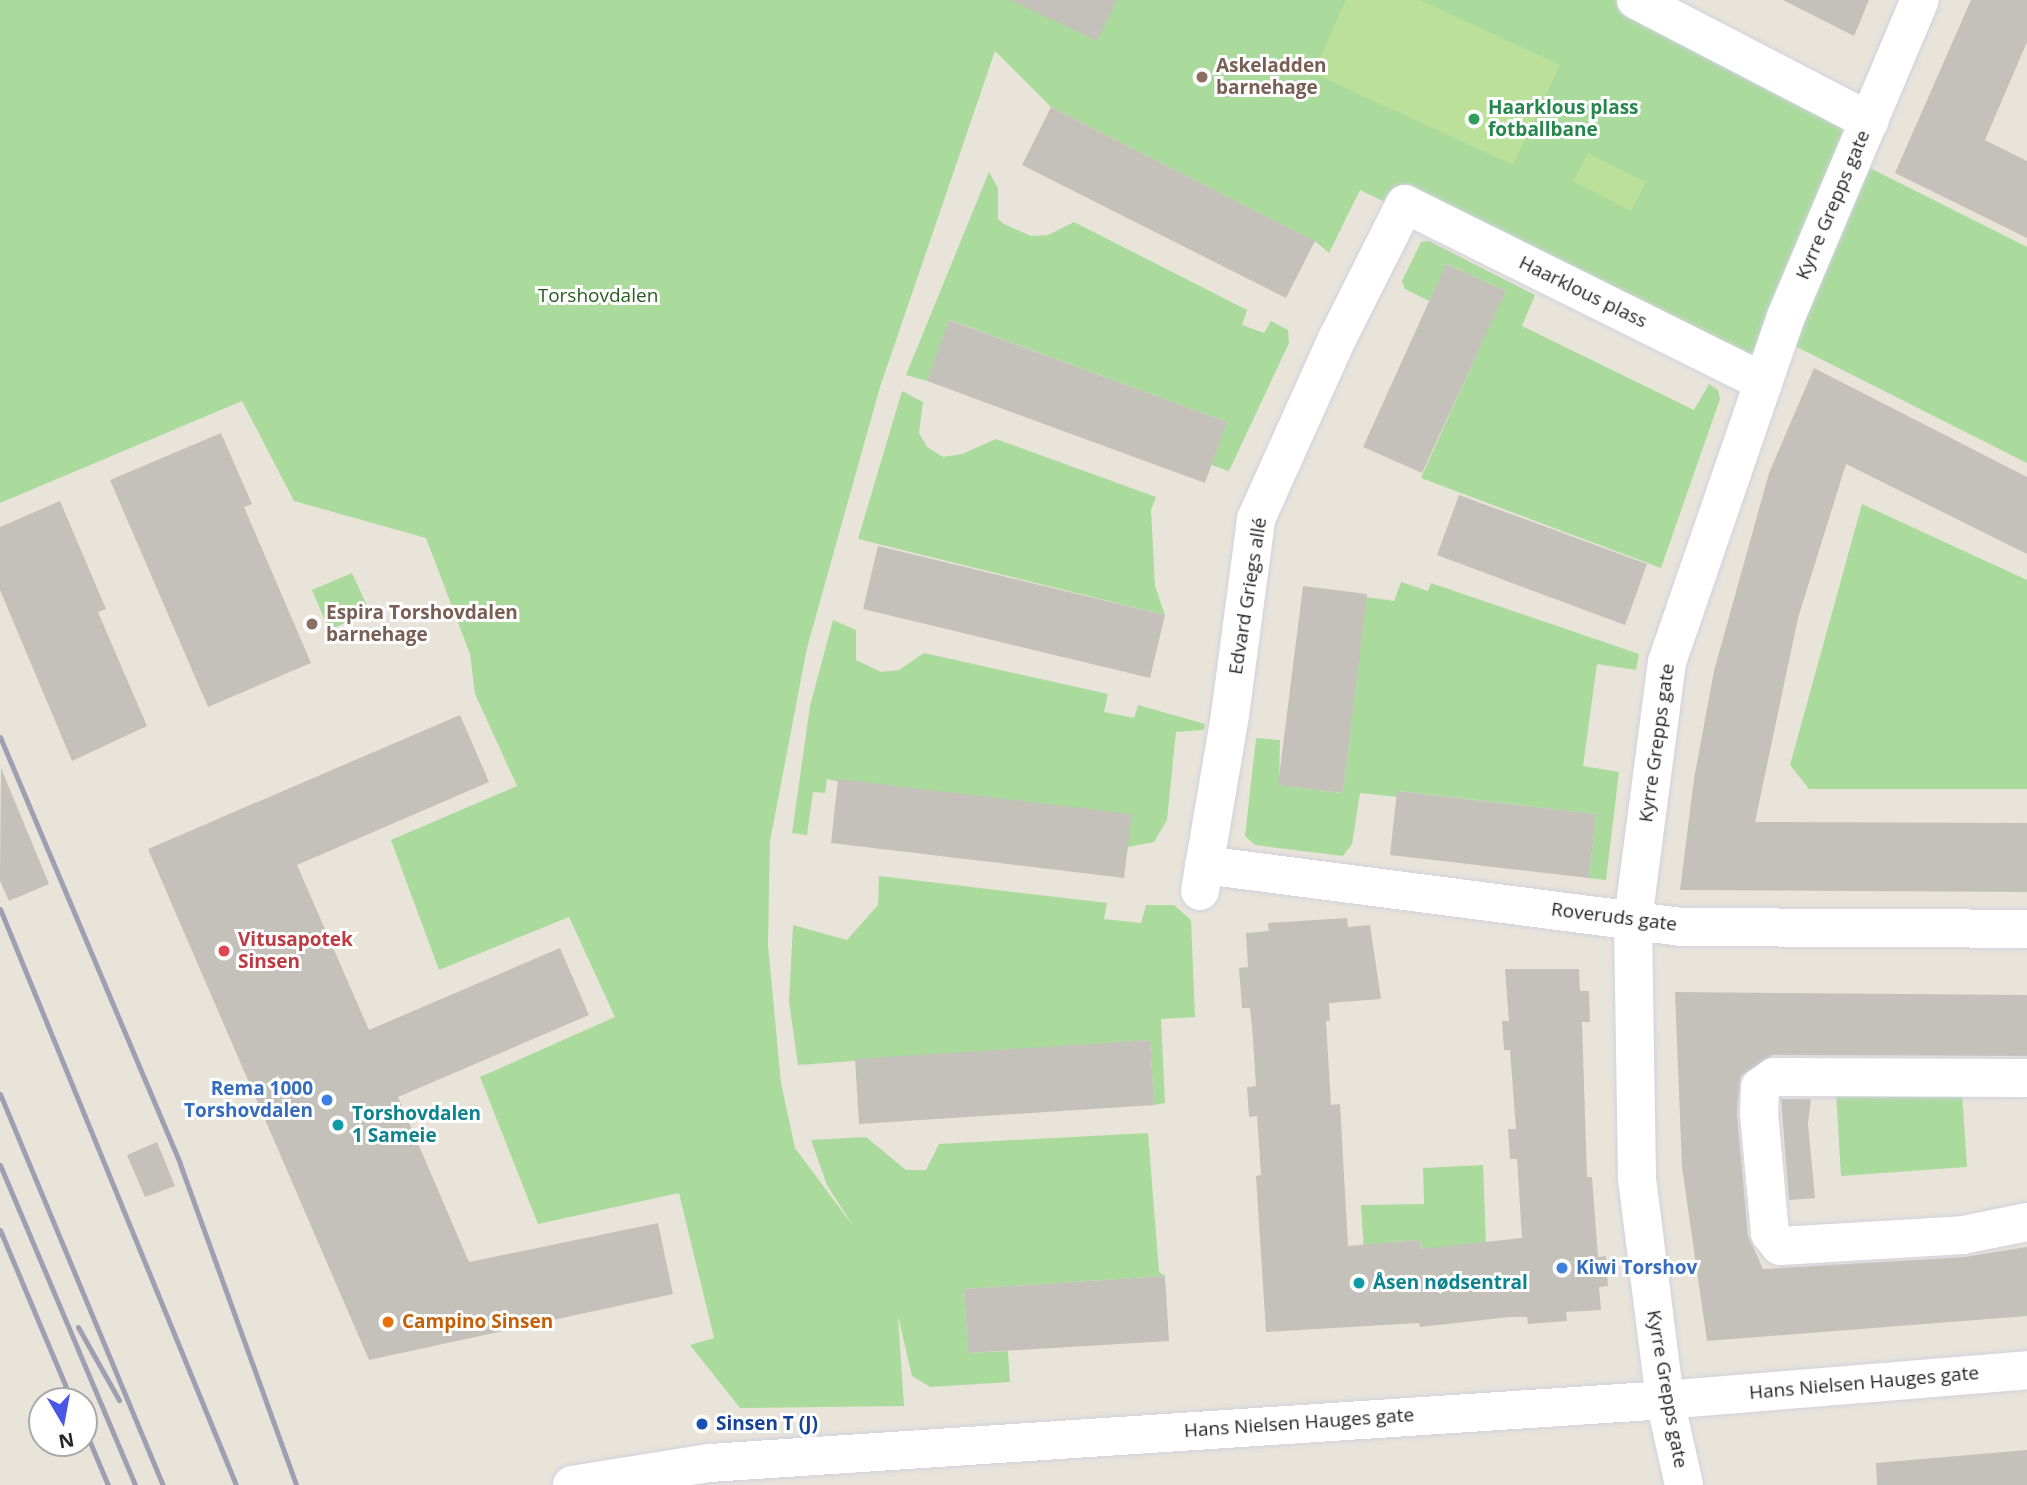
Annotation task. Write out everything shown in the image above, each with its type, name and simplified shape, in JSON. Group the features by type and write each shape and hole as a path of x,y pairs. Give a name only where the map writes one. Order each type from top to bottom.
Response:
{"street":[{"path":"1636,0 1868,121"},
{"name":"Kyrre Grepps gate","path":"1684,1485 1665,1400 1637,1177 1633,920 1667,662 1785,319 1920,0"},
{"name":"Haarklous plass","path":"1405,204 1762,381"},
{"name":"Edvard Griegs allé","path":"1202,878 1256,519 1337,339 1405,204"},
{"name":"Roveruds gate","path":"1202,878 1682,926 2027,929"},
{"path":"2027,1078 1774,1077 1760,1087 1759,1113 1770,1233 1780,1246 1963,1235 2027,1223"},
{"name":"Hans Nielsen Hauges gate","path":"572,1485 625,1473 736,1461 1665,1400 2027,1370"}],"green space":[{"name":"Torshovdalen","path":"0,0 1620,0 1869,121 1852,159 2027,247 2027,463 1779,338 1762,381 1360,190 1329,253 1315,241 1051,107 995,51 880,387 807,648 770,841 768,945 781,1083 795,1148 853,1226 827,1185 811,1140 866,1137 906,1170 926,1170 939,1144 1148,1133 1159,1272 1165,1276 964,1289 968,1353 1008,1351 1010,1382 930,1387 912,1376 898,1316 904,1406 740,1408 690,1345 714,1338 679,1193 538,1224 480,1077 615,1017 569,917 439,970 391,840 517,786 475,694 470,654 426,538 294,501 242,401 0,503"},
{"name":"Haarklous plass fotballbane","path":"1346,0 1420,0 1560,65 1513,165 1313,73"},
{"path":"1588,153 1646,182 1631,211 1573,181"},
{"path":"989,172 998,188 998,219 1004,224 1031,236 1048,235 1074,222 1247,310 1242,325 1264,333 1271,321 1288,330 1289,343 1229,471 1211,465 1227,422 950,320 927,381 906,375"},
{"path":"1429,241 1535,295 1522,326 1694,410 1709,384 1718,390 1720,399 1661,568 1421,478 1505,291 1447,264 1429,301 1405,289 1402,281 1421,242"},
{"path":"902,391 923,402 919,433 927,447 943,457 962,454 996,439 1156,497 1151,510 1155,586 1165,615 858,539"},
{"path":"1862,504 2027,580 2027,789 1809,789 1790,765"},
{"path":"352,573 370,612 329,630 312,590"},
{"path":"1401,582 1428,591 1431,583 1639,654 1636,670 1597,664 1583,766 1619,772 1606,880 1589,878 1596,814 1398,791 1397,797 1360,793 1352,844 1343,856 1255,845 1245,836 1256,738 1280,740 1279,785 1343,793 1366,597 1394,601"},
{"path":"833,620 856,630 856,660 881,672 899,670 924,653 1108,694 1104,712 1134,718 1138,705 1205,724 1204,730 1176,732 1167,820 1154,842 1128,847 827,779 825,793 813,792 807,835 792,833 810,706"},
{"path":"879,876 1107,903 1104,919 1141,923 1146,905 1174,905 1191,920 1195,1017 1161,1019 1165,1103 1154,1105 1150,1040 798,1065 789,1002 793,925 847,940 878,905"},
{"path":"1836,1092 1962,1093 1967,1167 1841,1176"},
{"path":"1483,1165 1486,1244 1422,1253 1420,1240 1392,1242 1364,1253 1361,1205 1424,1204 1423,1168"}],"building":[{"path":"1010,0 1117,0 1097,41"},
{"path":"1783,0 1869,0 1854,36"},
{"path":"1971,0 2027,0 2027,42 1985,140 2027,161 2027,238 1895,173"},
{"path":"1051,107 1315,241 1286,298 1022,165"},
{"path":"1446,264 1506,291 1422,473 1363,447"},
{"path":"949,320 1227,422 1205,483 927,381"},
{"path":"1814,368 2027,477 2027,554 1846,464 1798,618 1755,822 2027,823 2027,892 1680,890 1694,779 1714,671 1769,473"},
{"path":"221,433 252,504 244,507 311,663 208,707 110,480"},
{"path":"1459,495 1647,564 1625,625 1437,555"},
{"path":"60,501 106,609 98,612 147,726 72,761 0,590 0,527"},
{"path":"878,546 1165,615 1150,678 863,609"},
{"path":"1303,586 1367,594 1343,793 1278,785"},
{"path":"460,715 489,782 297,865 369,1030 560,948 589,1015 398,1097 469,1262 658,1223 673,1294 369,1360 148,849"},
{"path":"1,768 49,884 9,901 0,881"},
{"path":"838,779 1132,814 1124,878 831,843"},
{"path":"1397,791 1596,814 1589,878 1390,855"},
{"path":"1347,918 1348,927 1370,925 1381,999 1329,1003 1330,1021 1326,1021 1331,1105 1340,1104 1348,1246 1420,1240 1421,1249 1522,1238 1517,1159 1510,1159 1508,1129 1516,1129 1510,1050 1504,1050 1502,1021 1509,1021 1505,969 1579,969 1580,991 1589,991 1590,1022 1582,1022 1587,1177 1592,1177 1598,1257 1606,1256 1608,1286 1599,1287 1601,1310 1566,1312 1567,1321 1528,1324 1527,1317 1510,1317 1420,1327 1419,1323 1266,1332 1256,1176 1261,1175 1257,1116 1249,1117 1247,1087 1256,1086 1252,1026 1250,1008 1242,1008 1239,968 1248,967 1246,933 1269,931 1268,923"},
{"path":"1675,992 2027,995 2027,1056 1773,1055 1741,1076 1737,1112 1748,1235 1763,1269 1964,1257 2027,1247 2027,1316 1707,1341 1682,1167"},
{"path":"1150,1040 1154,1105 859,1124 855,1059"},
{"path":"1781,1099 1811,1099 1808,1124 1815,1198 1789,1200"},
{"path":"157,1142 175,1186 145,1197 127,1155"},
{"path":"1165,1276 1169,1341 968,1353 964,1289"},
{"path":"2027,1450 2027,1485 1877,1485 1876,1463"}],"railway":[{"path":"0,737 180,1164 296,1485"},
{"path":"0,909 236,1485"},
{"path":"0,1094 163,1485"},
{"path":"0,1165 135,1485"},
{"path":"0,1230 66,1387"},
{"path":"78,1327 119,1400"},
{"path":"96,1457 108,1485"}],"place":[{"name":"Askeladden barnehage","path":"1202,77"},
{"name":"Haarklous plass fotballbane","path":"1474,119"},
{"name":"Espira Torshovdalen barnehage","path":"312,624"},
{"name":"Vitusapotek Sinsen","path":"224,951"},
{"name":"Rema 1000 Torshovdalen","path":"327,1100"},
{"name":"Torshovdalen 1 Sameie","path":"338,1125"},
{"name":"Kiwi Torshov","path":"1562,1268"},
{"name":"Åsen nødsentral","path":"1359,1283"},
{"name":"Campino Sinsen","path":"388,1322"},
{"name":"Sinsen T (J)","path":"702,1424"}]}
